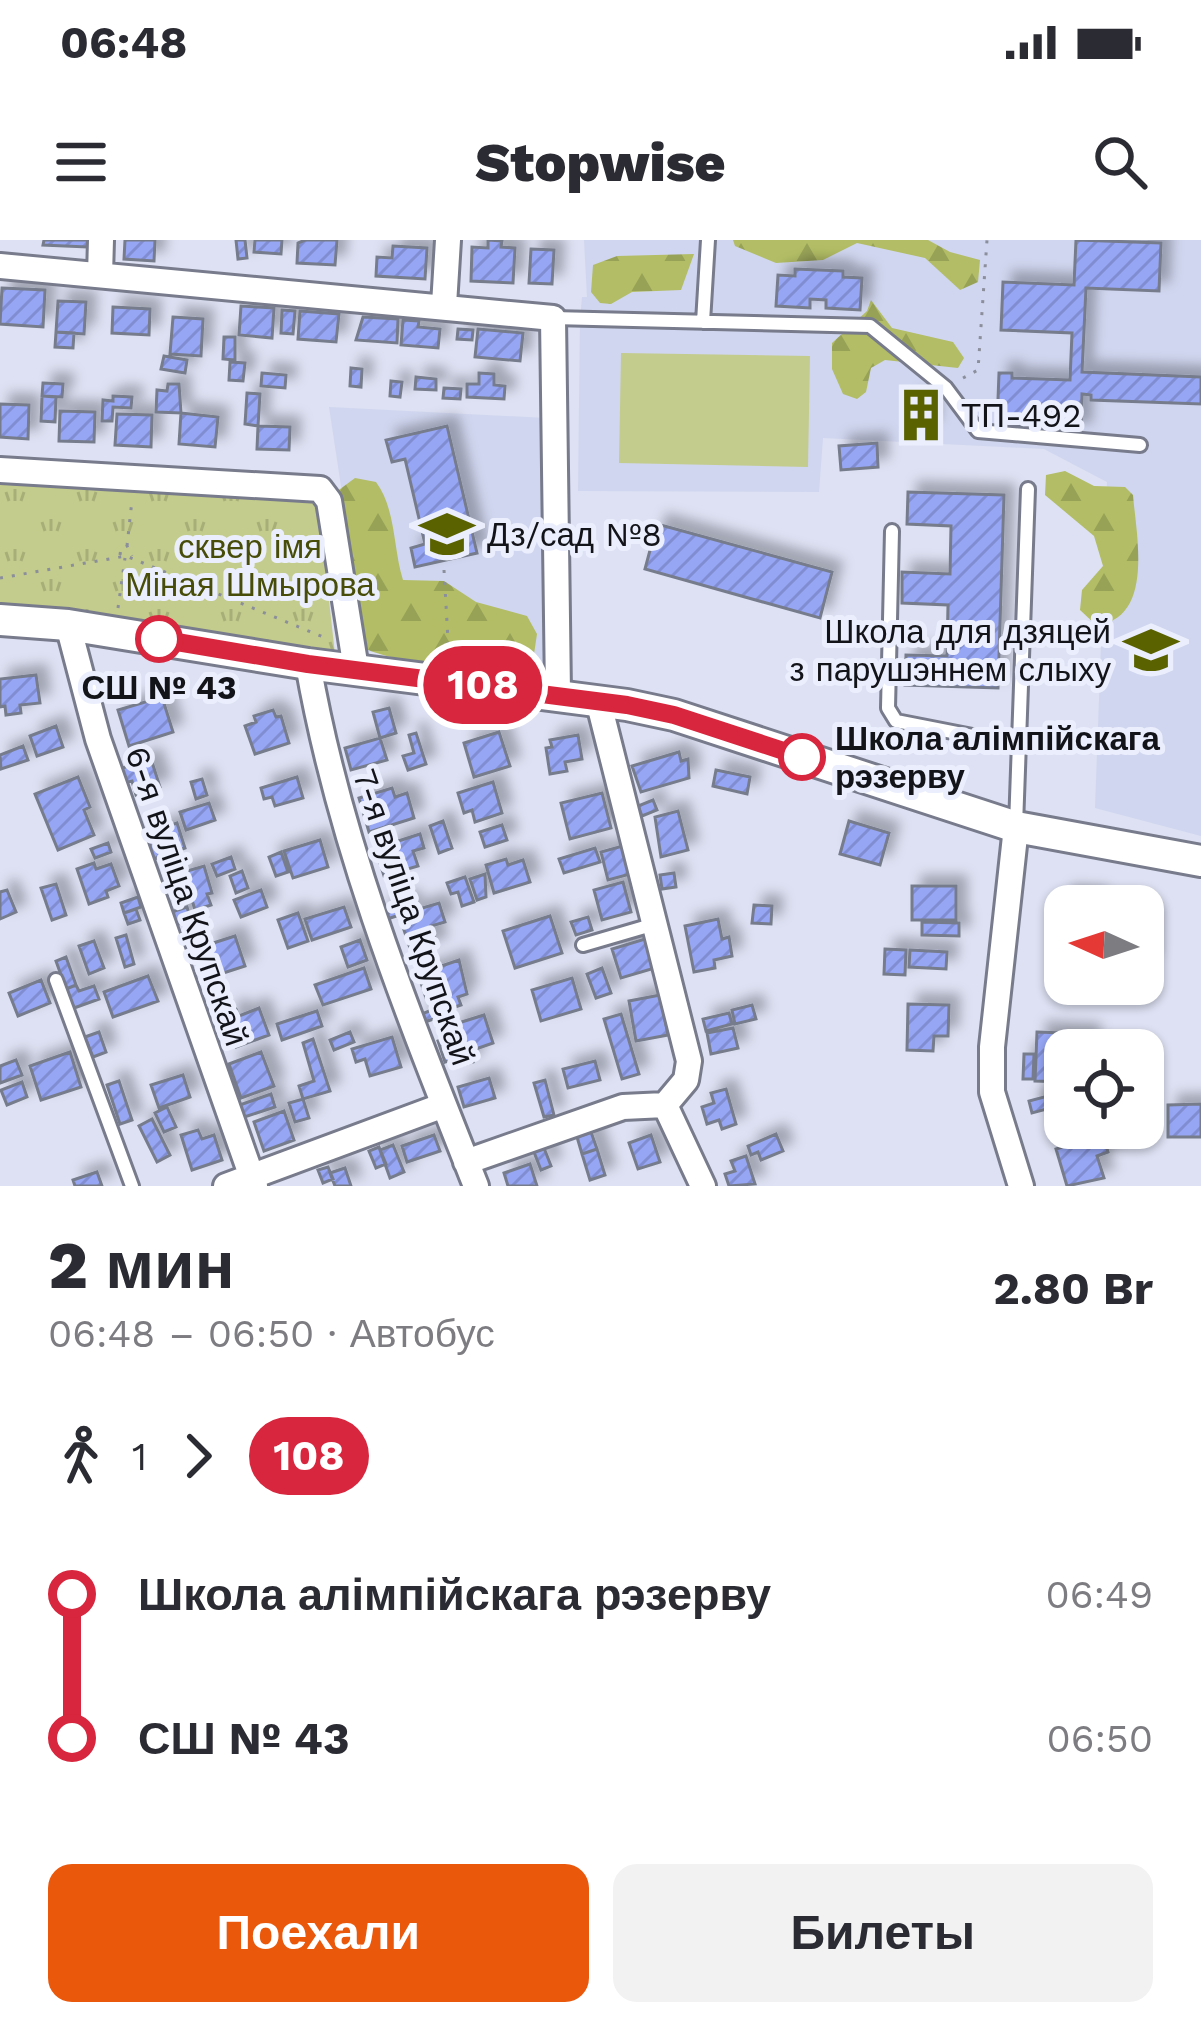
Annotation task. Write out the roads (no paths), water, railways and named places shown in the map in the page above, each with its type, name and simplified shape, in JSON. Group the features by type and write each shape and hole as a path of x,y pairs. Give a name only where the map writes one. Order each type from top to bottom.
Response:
{"street":[{"path":"100,275 101,240"},
{"path":"445,305 448,240"},
{"path":"0,266 553,318 558,693"},
{"path":"0,470 320,489 329,501 353,658"},
{"path":"0,620 68,625 308,664 353,658 674,715 1016,827 1201,861"},
{"name":"6-я вуліца Крупскай","path":"68,625 98,740 252,1181"},
{"name":"7-я вуліца Крупскай","path":"308,664 324,756 377,928 471,1174"},
{"path":"471,1174 623,1107 665,1105 686,1079 689,1060 598,700"},
{"path":"1016,827 992,1047 992,1092 1021,1186"},
{"path":"226,1186 252,1181 444,1105"},
{"path":"665,1105 703,1186"}],"lane":[{"path":"704,322 708,240"},
{"path":"553,318 870,326 946,388 978,431 1140,445"},
{"path":"1016,827 1028,489"},
{"path":"892,531 888,708 896,722 1018,746"},
{"path":"584,946 657,924"},
{"path":"56,980 132,1186"}],"place":[{"name":"ТП-492","path":"921,415"},
{"name":"Дз/сад №8","path":"447,534"},
{"name":"СШ № 43","path":"159,639"},
{"name":"Школа для дзяцей з парушэннем слыху","path":"1151,650"},
{"name":"Школа алімпійскага рэзерву","path":"802,757"}],"park label":[{"name":"сквер імя Міная Шмырова","path":"250,565"}]}
